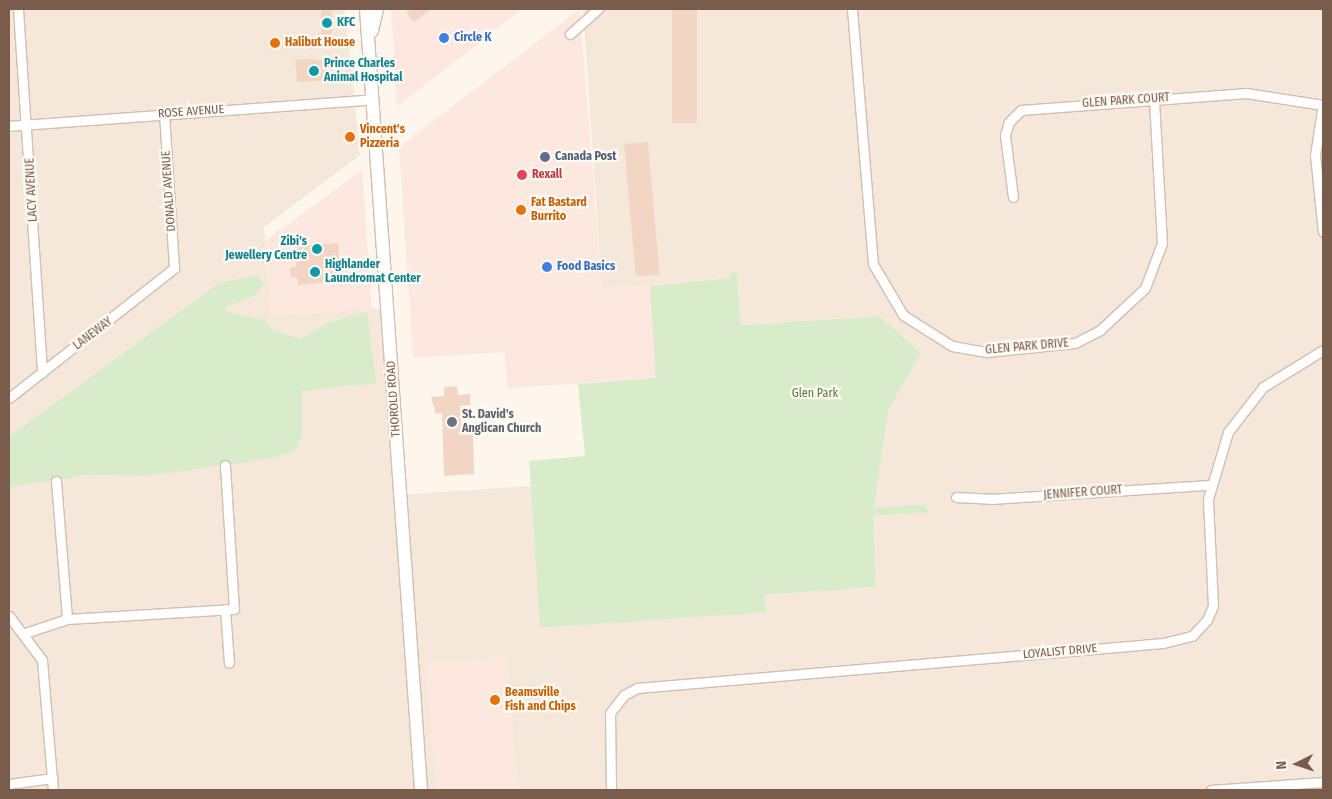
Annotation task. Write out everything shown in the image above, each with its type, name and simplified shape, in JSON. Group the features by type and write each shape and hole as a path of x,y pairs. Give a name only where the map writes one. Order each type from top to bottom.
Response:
{"street":[{"name":"LACY AVENUE","path":"18,9 28,125 42,372"},
{"name":"THOROLD ROAD","path":"366,9 421,790"},
{"path":"369,43 376,9"},
{"path":"570,34 598,9"},
{"name":"GLEN PARK DRIVE","path":"852,9 873,264 902,315 952,346 987,352 1075,343 1100,330 1140,294 1153,274 1162,243 1154,99"},
{"name":"GLEN PARK COURT","path":"1013,196 1006,135 1017,112 1154,99 1253,93 1323,105"},
{"name":"ROSE AVENUE","path":"9,126 164,113 373,100"},
{"path":"1323,105 1315,163 1323,232"},
{"name":"DONALD AVENUE","path":"164,113 174,268"},
{"name":"LANEWAY","path":"9,398 174,268"},
{"name":"LOYALIST DRIVE","path":"611,790 607,726 618,700 645,686 1185,639 1203,626 1212,606 1210,485 1217,458 1244,408 1285,370 1323,350"},
{"path":"25,633 67,619 234,609 225,465"},
{"path":"56,481 67,619"},
{"name":"JENNIFER COURT","path":"956,497 991,499 1210,485"},
{"path":"226,609 229,663"},
{"path":"9,616 25,633 45,673 53,790"},
{"path":"9,784 52,778"},
{"path":"1211,790 1323,782"}],"shaded area":[{"path":"9,9 345,9 360,155 264,227 271,315 387,308 400,495 587,482 766,612 765,595 876,587 874,491 888,411 921,353 878,316 741,325 737,273 731,278 602,289 583,9 1323,9 1323,790 9,790"},
{"path":"391,9 522,9 397,107"},
{"path":"580,9 602,288 731,278 739,373 507,388 504,352 413,358 399,147"},
{"path":"362,170 372,309 271,316 265,241"},
{"path":"507,656 519,789 436,790 425,663"}],"green space":[{"name":"Glen Park","path":"737,272 741,325 879,316 921,353 888,411 874,508 925,505 928,512 874,516 876,587 765,595 766,612 540,628 529,461 585,456 578,384 656,378 650,286 730,278 730,273"},
{"path":"258,275 263,284 256,295 225,307 227,312 264,320 272,330 301,339 330,322 367,312 376,383 302,391 302,436 295,451 273,458 145,476 87,475 9,487 9,437 219,283"}],"building":[{"name":"KFC","path":"321,9 332,9 332,39 321,39"},
{"path":"412,9 431,9 414,22 406,13"},
{"path":"672,9 697,9 697,123 672,123"},
{"name":"Prince Charles Animal Hospital","path":"295,60 331,61 332,80 297,82"},
{"path":"648,142 660,274 636,277 624,144"},
{"name":"Highlander Laundromat Center","path":"338,243 341,281 298,285 297,277 291,277 290,267 296,267 295,246"},
{"name":"St. David's Anglican Church","path":"457,386 458,395 470,394 470,405 460,406 462,432 473,431 474,474 444,476 442,413 436,414 431,397 444,396 444,387"}],"place":[{"name":"KFC","path":"327,23"},
{"name":"Circle K","path":"444,38"},
{"name":"Halibut House","path":"275,43"},
{"name":"Prince Charles Animal Hospital","path":"314,71"},
{"name":"Vincent's Pizzeria","path":"350,137"},
{"name":"Canada Post","path":"545,157"},
{"name":"Rexall","path":"522,175"},
{"name":"Fat Bastard Burrito","path":"521,210"},
{"name":"Zibi's Jewellery Centre","path":"317,249"},
{"name":"Food Basics","path":"547,267"},
{"name":"Highlander Laundromat Center","path":"315,272"},
{"name":"St. David's Anglican Church","path":"452,422"},
{"name":"Beamsville Fish and Chips","path":"495,700"}]}
